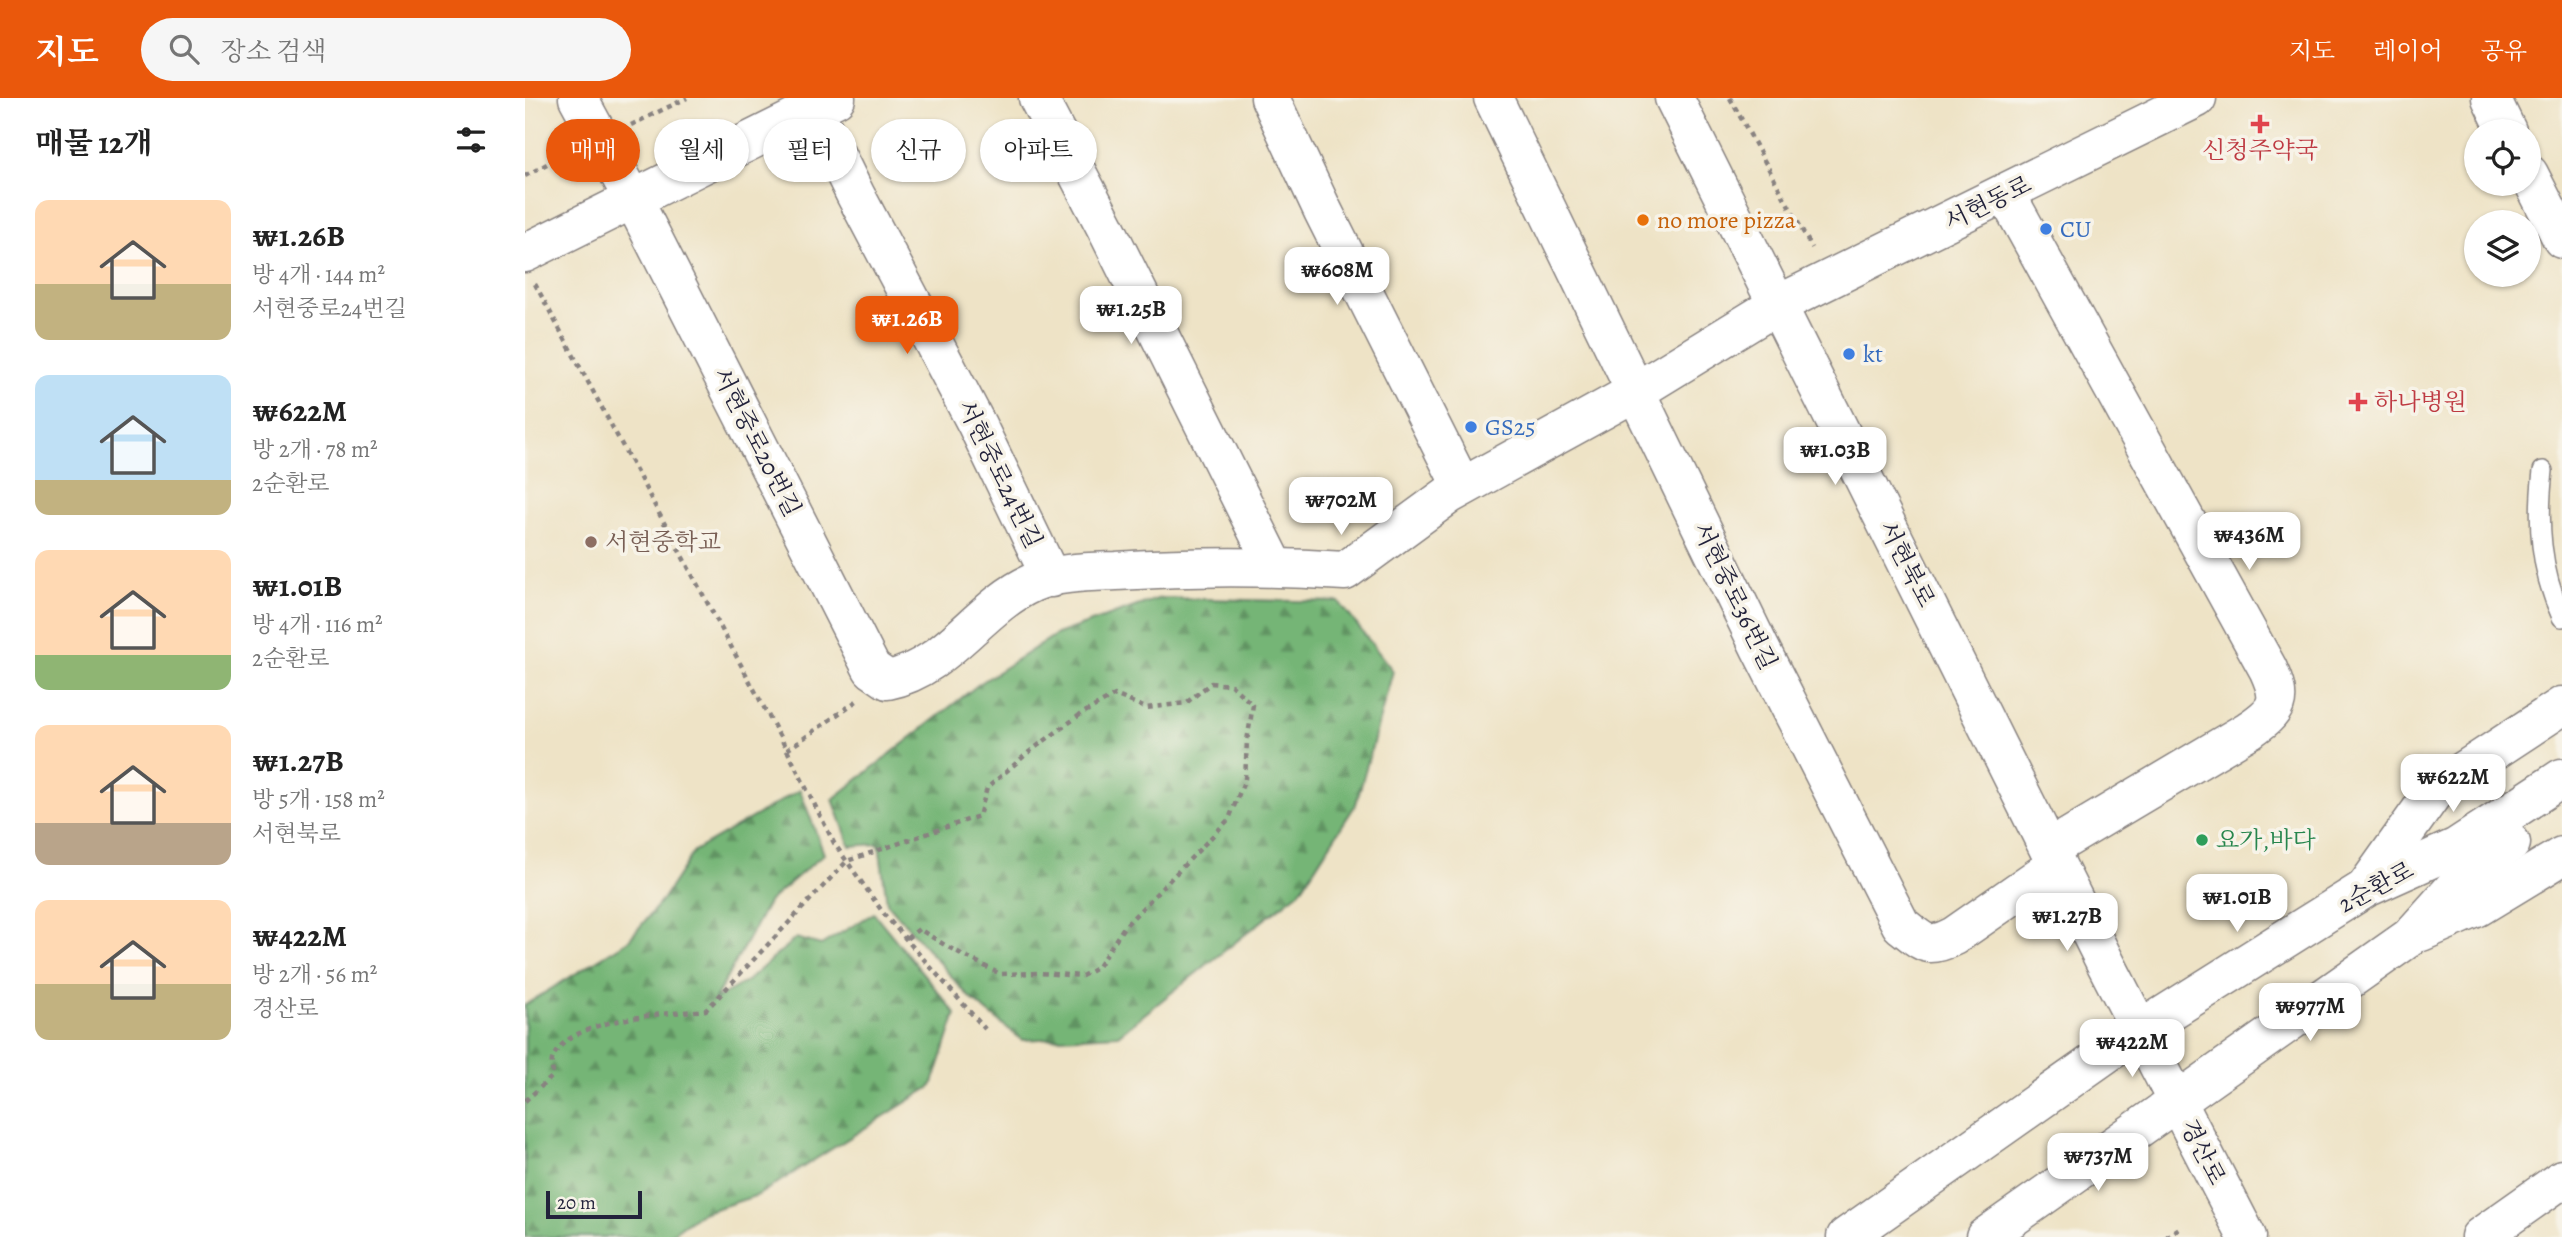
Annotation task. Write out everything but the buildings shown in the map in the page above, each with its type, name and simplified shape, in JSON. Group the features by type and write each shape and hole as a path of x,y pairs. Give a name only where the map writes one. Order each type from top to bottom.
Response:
{"street":[{"name":"서현중로20번길","path":"578,98 633,199 872,668 888,680"},
{"path":"1038,98 1275,567"},
{"path":"1270,98 1323,211 1462,487"},
{"name":"서현중로36번길","path":"1493,98 1760,648 1901,925 1923,941 1937,944 1954,936 2052,857"},
{"name":"서현북로","path":"1674,98 2140,1030"},
{"name":"서현동로","path":"888,680 907,676 943,652 1004,600 1033,582 1074,573 1190,566 1345,571 1462,487 1635,392 1777,305 2197,98"},
{"path":"2491,98 2501,119"},
{"path":"530,268 633,199 819,102"},
{"name":"서현중로24번길","path":"819,102 855,194 977,425 1051,578"},
{"path":"2006,194 2268,668 2276,688 2277,704 2271,715 2052,857"},
{"path":"2540,196 2562,239"},
{"path":"2366,888 2436,789 2562,706"},
{"name":"2순환로","path":"1846,1237 2140,1030 2366,888 2457,847 2562,778"},
{"name":"2순환로","path":"1985,1237 2410,937 2472,868 2562,810"},
{"path":"2410,937 2478,907 2562,856"},
{"name":"경산로","path":"2140,1030 2247,1237"},
{"path":"2480,1237 2562,1179"}],"lane":[{"path":"2543,471 2540,531 2548,583 2562,617"}],"path":[{"path":"640,121 687,98"},
{"path":"1730,98 1816,255"},
{"path":"525,176 546,164"},
{"path":"530,268 834,843 884,914 985,1029"},
{"path":"787,750 888,680"},
{"path":"525,1101 553,1076 552,1061 562,1047 589,1027 626,1018 706,1010 847,861 979,816 987,788 1081,713 1115,695 1146,708 1186,703 1211,683 1231,685 1253,705 1245,779 1229,819 1124,927 1097,968 1082,976 1000,974 919,929 906,939"},
{"path":"2166,1237 2181,1227"}],"green space":[{"path":"1160,598 1339,602 1393,671 1356,804 1300,891 1118,1035 1022,1040 969,997 887,903 879,844 850,846 833,799 979,684 1057,634"},
{"path":"800,790 824,854 769,901 715,999 747,981 796,938 821,945 874,913 956,1014 932,1086 758,1195 699,1214 667,1237 525,1237 525,1005 628,941 660,903 694,851"}],"place":[{"name":"신청주약국","path":"2260,124"},
{"name":"no more pizza","path":"1643,220"},
{"name":"CU","path":"2046,229"},
{"name":"kt","path":"1849,354"},
{"name":"하나병원","path":"2358,402"},
{"name":"GS25","path":"1471,427"},
{"name":"서현중학교","path":"591,542"},
{"name":"요가,바다","path":"2202,840"}]}
